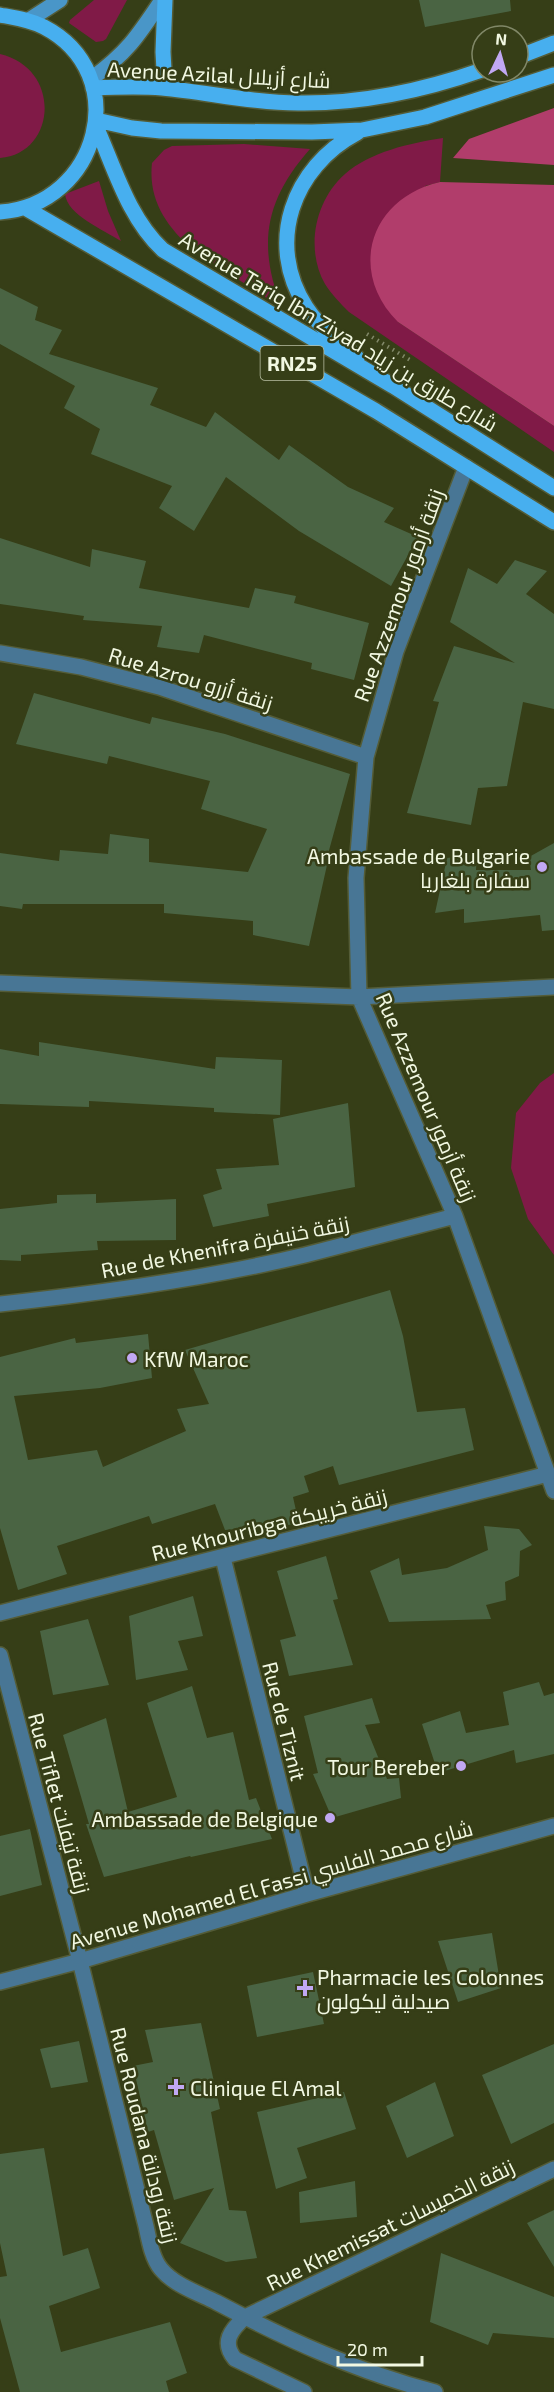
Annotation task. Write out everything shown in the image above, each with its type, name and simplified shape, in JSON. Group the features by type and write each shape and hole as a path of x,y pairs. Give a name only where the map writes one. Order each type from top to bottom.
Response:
{"main road":[{"path":"164,0 165,88"},
{"name":"RN25","path":"0,15 29,20 46,28 76,53 92,84 96,122 92,140 79,169 56,193 27,209 0,212"},
{"path":"530,52 554,43"},
{"name":"Avenue Azilal شارع أزيلال","path":"92,84 165,88 248,100 297,104 347,102 443,84 470,74"},
{"name":"RN25","path":"96,122 161,131 362,130 424,117 554,75"},
{"name":"Avenue Tariq Ibn Ziyad شارع طارق بن زياد","path":"96,122 133,211 142,228 163,250 370,372 554,488"},
{"name":"RN25","path":"362,130 342,141 323,156 308,174 297,194 290,216 287,240 289,263 295,286 305,307 319,325 338,339 370,372"},
{"name":"RN25","path":"27,209 376,411 554,522"}],"street":[{"path":"29,20 60,0"},
{"path":"92,84 132,45 164,0"},
{"name":"Rue Azzemour زنقة أزمور","path":"466,467 396,651 366,757 356,878 359,997 455,1215 554,1491"},
{"name":"Rue Azrou زنقة أزرو","path":"0,653 81,667 159,687 366,757"},
{"path":"0,984 359,997 554,987"},
{"name":"Rue de Khenifra زنقة خنيفرة","path":"0,1304 95,1294 282,1259 455,1215"},
{"name":"Rue Khouribga زنقة خريبكة","path":"0,1613 548,1474"},
{"name":"Rue de Tiznit","path":"223,1558 307,1894"},
{"name":"Rue Tiflet زنقة تيفلت","path":"0,1655 80,1961"},
{"name":"Avenue Mohamed El Fassi شارع محمد الفاسي","path":"0,1982 554,1826"},
{"name":"Rue Roudana زنقة رودانة","path":"80,1961 146,2226 156,2261 168,2276 245,2317 345,2363 400,2383 435,2392"},
{"name":"Rue Khemissat زنقة الخميسات","path":"245,2317 554,2169"},
{"path":"245,2317 232,2329 227,2346 229,2352 235,2359 304,2392"}],"path":[{"path":"361,331 410,360"}],"shaded area":[{"path":"94,0 127,0 106,39 96,42 69,23"},
{"path":"0,54 20,63 34,76 42,92 45,110 41,127 32,142 19,153 0,158"},
{"path":"554,108 554,165 453,158 469,139"},
{"path":"443,138 440,182 425,186 398,322 554,426 554,452 349,312 325,284 319,270 315,256 315,241 320,211 326,197 345,174 378,154"},
{"path":"244,144 310,149 283,186 270,224 268,243 270,264 282,308 193,250 183,241 167,222 153,189 152,163 164,150 172,146"},
{"path":"99,181 108,211 121,241 79,215 67,202 65,194"},
{"path":"440,182 554,185 554,426 398,322 382,302 373,281 370,260 374,239 383,220 397,203 416,191"},
{"path":"554,1073 554,1255 528,1219 511,1168 516,1113 540,1083"}],"building":[{"path":"419,0 510,0 511,11 425,27"},
{"path":"0,288 38,307 35,320 62,330 49,354 158,388 150,405 206,427 215,412 279,460 289,445 348,487 394,508 384,522 418,537 391,586 299,531 226,477 194,531 159,508 172,486 91,454 100,429 64,408 75,386 0,344"},
{"path":"0,538 90,567 92,549 146,561 139,588 249,608 255,588 296,596 294,603 369,623 354,680 311,669 312,663 204,635 199,653 157,647 162,626 83,620 84,616 0,604"},
{"path":"515,560 547,571 526,594 554,614 554,709 523,702 507,786 478,788 471,825 407,813 439,702 433,701 454,646 515,663 450,622 468,568 497,584"},
{"path":"34,693 150,724 152,717 225,734 350,774 325,865 327,865 309,946 253,935 253,921 164,913 164,904 23,904 22,909 0,906 0,853 59,861 60,850 108,854 110,834 149,839 149,862 248,872 267,829 201,809 210,781 109,756 107,764 16,744"},
{"path":"554,843 554,930 542,931 540,915 464,923 464,909 435,913 447,858 477,854 476,870 531,870 529,857"},
{"path":"39,1042 215,1069 216,1057 282,1060 280,1115 214,1112 214,1108 89,1101 89,1107 0,1104 0,1049 39,1056"},
{"path":"348,1103 355,1187 267,1204 269,1216 213,1227 203,1195 222,1189 216,1169 279,1165 273,1119"},
{"path":"96,1194 96,1203 176,1199 176,1240 97,1241 98,1250 21,1255 21,1261 0,1260 0,1209 57,1203 57,1195"},
{"path":"390,1290 403,1336 417,1412 465,1408 474,1450 339,1485 333,1466 304,1476 309,1492 293,1497 299,1524 225,1530 215,1504 152,1524 149,1516 57,1546 67,1574 18,1590 0,1528 0,1357 75,1338 76,1343 148,1334 152,1378 100,1388 14,1396 28,1460 97,1450 103,1467 186,1431 177,1409 209,1404 185,1350"},
{"path":"484,1526 519,1529 532,1545 520,1551 519,1576 505,1582 506,1600 486,1605 491,1619 389,1622 370,1571 399,1558 402,1575 447,1568 488,1550"},
{"path":"326,1556 338,1599 333,1600 353,1665 289,1676 280,1640 296,1636 277,1571"},
{"path":"193,1596 203,1636 178,1641 188,1670 136,1680 129,1616"},
{"path":"88,1619 109,1685 53,1695 40,1631"},
{"path":"539,1682 544,1696 554,1693 554,1754 516,1763 514,1750 438,1773 422,1724 460,1711 466,1733 509,1725 503,1692"},
{"path":"192,1686 207,1738 233,1732 249,1800 256,1798 272,1839 104,1877 86,1824 89,1824 63,1735 106,1718 128,1812 177,1797 147,1703"},
{"path":"372,1698 380,1723 365,1725 387,1779 399,1778 401,1798 332,1818 313,1774 318,1773 304,1716"},
{"path":"30,1829 42,1885 0,1896 0,1836"},
{"path":"492,1933 501,1988 458,2002 438,1941"},
{"path":"313,1972 324,2024 257,2037 247,1986"},
{"path":"201,2023 220,2109 211,2112 229,2210 246,2211 257,2258 226,2262 180,2243 214,2188 174,2200 154,2130 148,2132 133,2066 153,2062 145,2030"},
{"path":"79,2041 88,2082 51,2088 40,2049"},
{"path":"554,2044 554,2123 511,2144 482,2075"},
{"path":"435,2082 454,2136 407,2158 386,2106"},
{"path":"344,2092 356,2129 297,2148 307,2178 276,2189 257,2112"},
{"path":"44,2148 63,2256 88,2248 100,2288 49,2306 61,2352 170,2322 187,2373 166,2381 169,2392 20,2392 0,2318 0,2277 7,2276 0,2243 0,2154"},
{"path":"355,2181 357,2217 300,2223 299,2192"},
{"path":"554,2210 554,2267 527,2223"},
{"path":"441,2253 554,2297 554,2338 493,2333 488,2345 430,2322"}],"place":[{"name":"Ambassade de Bulgarie سفارة بلغاريا","path":"542,867"},
{"name":"KfW Maroc","path":"132,1358"},
{"name":"Tour Bereber","path":"461,1766"},
{"name":"Ambassade de Belgique","path":"330,1818"},
{"name":"Pharmacie les Colonnes صيدلية ليكولون","path":"305,1988"},
{"name":"Clinique El Amal","path":"176,2087"}]}
